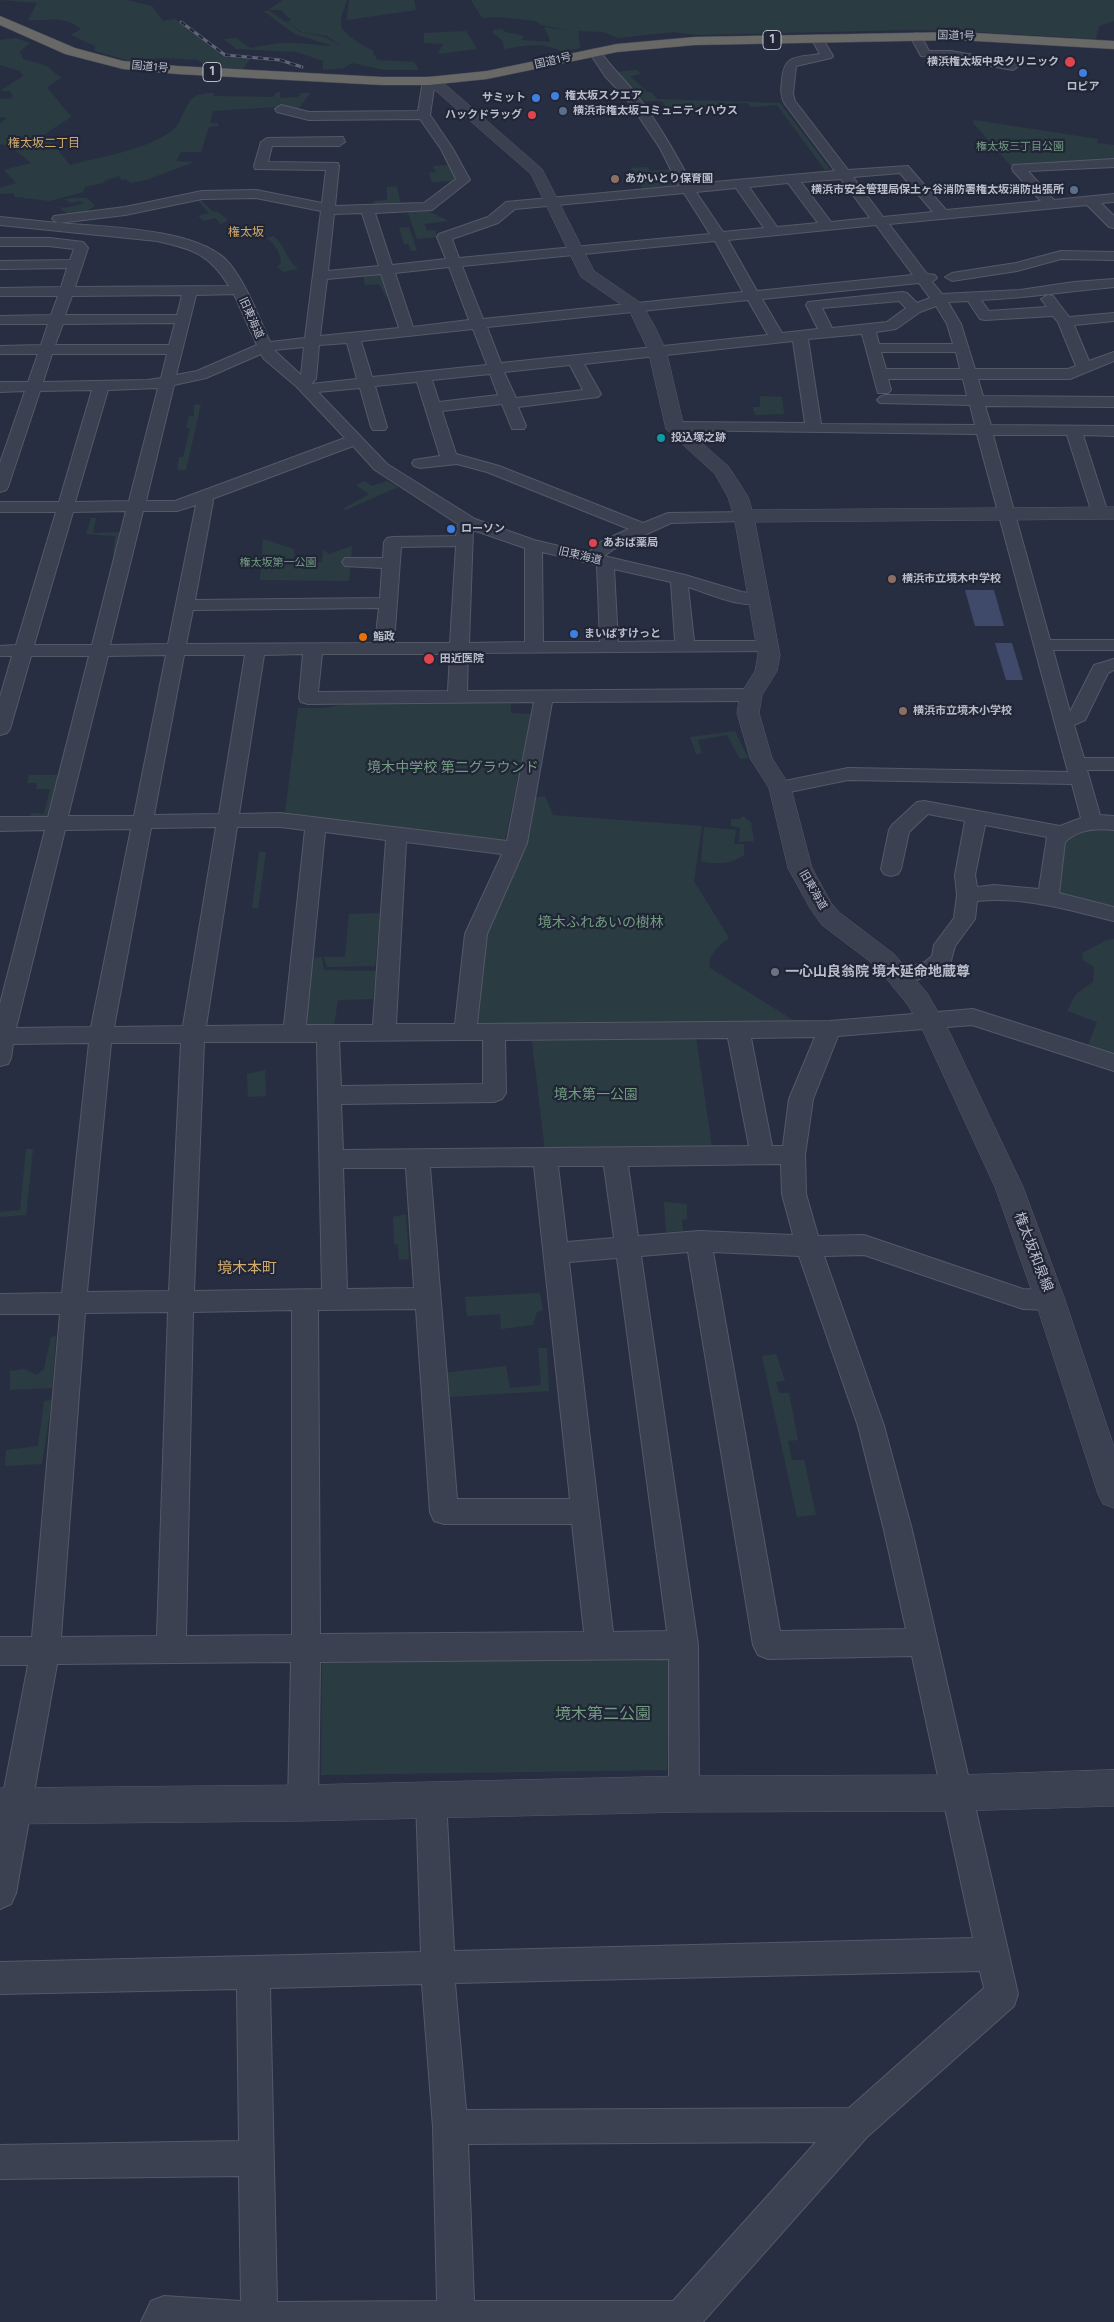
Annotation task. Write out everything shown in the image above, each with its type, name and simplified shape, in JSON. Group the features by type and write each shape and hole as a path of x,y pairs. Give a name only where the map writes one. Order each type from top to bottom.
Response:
{"highway":[{"name":"国道1号","path":"0,20 70,51 123,65 177,70 382,81 431,81 486,75 595,52 671,43 958,36 1114,45"}],"street":[{"path":"916,36 925,54 951,55 1014,66"},
{"path":"817,38 827,56 792,63 789,66 786,94 789,101 880,221 926,278 954,324 985,429 1042,645 1092,821"},
{"path":"595,52 609,73 634,100 666,148 687,188 719,237 777,338"},
{"path":"427,207 463,180 448,156 447,149 424,115 431,81 537,172 587,274 635,307 647,327 657,350 674,427 722,471 738,497 744,516 758,599"},
{"path":"280,109 296,114 340,116 424,115"},
{"path":"260,180 260,166 267,142 339,142 340,116"},
{"path":"1052,204 1018,168 1114,164"},
{"path":"39,226 50,220 125,211 202,195 260,180 333,166 308,379 304,386"},
{"path":"518,426 510,401 444,237 493,220 511,205 903,169 942,214"},
{"path":"791,178 827,226"},
{"path":"260,180 327,210 427,207 470,228"},
{"path":"739,183 774,232"},
{"path":"319,276 1114,198"},
{"path":"1090,200 1114,224"},
{"path":"366,209 407,330"},
{"name":"旧東海道","path":"0,221 157,237 186,243 217,260 224,266 239,290 264,347 270,356 304,386 355,440 384,467 469,523 535,546 679,579 740,597 758,599 768,646 766,671 751,695 748,713 752,736 761,758 780,788 800,868 815,898 831,919 871,948 901,977 918,999 929,1020"},
{"path":"49,242 60,228"},
{"path":"0,242 49,242 78,245 82,248 0,487"},
{"path":"952,277 1017,267 1061,255 1114,256"},
{"path":"0,265 76,264"},
{"path":"0,387 101,387 166,382 201,375 264,347 312,340 752,294 926,278"},
{"path":"870,335 891,326 915,309 939,300 1114,283"},
{"path":"0,292 239,290"},
{"path":"190,291 134,507 1,1043 101,1035 830,1029 973,1017 1114,1063"},
{"path":"1041,291 1061,316 1077,371 1081,402"},
{"path":"827,333 813,305 902,296 915,309"},
{"path":"972,297 985,316 1114,317"},
{"path":"0,320 183,319"},
{"path":"304,386 366,383 827,333 870,335 962,348"},
{"path":"870,335 890,428"},
{"path":"352,336 379,427"},
{"path":"800,336 814,428"},
{"path":"0,350 174,348"},
{"path":"433,407 593,394 575,360"},
{"path":"879,374 1077,371 1112,362"},
{"path":"423,376 449,459"},
{"path":"0,729 101,387"},
{"path":"885,400 1114,402"},
{"path":"674,427 1114,431"},
{"path":"609,647 605,568 599,560 608,545 668,518 1107,513 1073,430"},
{"path":"0,507 177,506 203,498 355,440"},
{"path":"420,463 457,459 493,469 643,530"},
{"path":"0,1893 9,1805 46,1651 73,1304 101,1035 141,823 186,604 205,501 203,498"},
{"path":"457,696 464,528 469,523"},
{"path":"384,649 393,542 464,541"},
{"path":"534,648 532,550 535,546"},
{"path":"351,562 392,563"},
{"path":"679,579 685,647"},
{"path":"186,604 321,597 388,603"},
{"path":"1042,645 1114,644"},
{"path":"0,651 255,651 768,646"},
{"path":"313,649 308,698 751,695"},
{"path":"171,1650 181,1302 193,1035 255,651"},
{"path":"1064,724 1078,716 1101,669 1114,664"},
{"path":"465,1033 476,934 514,848 544,696"},
{"path":"780,788 848,774 1078,771 1114,764"},
{"path":"891,869 899,830 924,807 1062,834"},
{"path":"901,977 933,967 942,959 945,945 964,919 967,895 965,875 976,817"},
{"path":"0,824 280,820 514,848"},
{"path":"1048,897 1055,840 1062,834 1092,821 1114,823"},
{"path":"294,1033 316,825"},
{"path":"384,1033 396,834"},
{"path":"967,895 994,892 1048,897 1114,914"},
{"name":"権太坂和泉線","path":"929,1020 972,1106 1008,1188 1050,1300 1114,1494"},
{"path":"159,2322 164,2314 259,2320 682,2321 855,2124 1002,1994 924,1642 871,1426 808,1246 794,1194 793,1155 801,1099 830,1029"},
{"path":"738,1030 762,1155"},
{"path":"328,1033 336,1299"},
{"path":"330,1095 494,1093 494,1033"},
{"path":"331,1159 793,1155"},
{"path":"615,1156 684,1645 684,1794"},
{"path":"544,1157 600,1645"},
{"path":"417,1158 444,1512 585,1511"},
{"path":"555,1253 699,1241 808,1246 864,1245 1023,1299 1050,1300"},
{"path":"699,1241 768,1645 924,1642"},
{"path":"0,1304 428,1298"},
{"path":"303,1803 306,1648 305,1300"},
{"path":"0,1651 684,1645"},
{"path":"9,1805 303,1803 684,1794 958,1792 1114,1788"},
{"path":"431,1799 438,1967 450,2127 456,2319"},
{"path":"0,1978 994,1954"},
{"path":"253,1971 259,2320"},
{"path":"450,2127 855,2124"},
{"path":"0,2162 256,2158"}],"green space":[{"path":"0,0 127,0 152,6 163,21 175,19 224,56 250,59 243,69 206,67 198,60 160,58 133,62 95,51 95,46 71,35 81,29 74,24 61,20 28,20 37,3"},
{"path":"283,0 347,0 341,21 345,32 372,50 377,60 414,62 419,70 385,70 352,63 344,68 323,70 323,61 297,52 236,49 224,39 236,38 250,48 288,43 333,46 295,34 263,11 270,11 300,32 325,37 343,47 327,36 302,32 286,22 291,20 281,10 268,10"},
{"path":"349,0 414,0 416,10 347,20"},
{"path":"471,0 1114,0 1114,21 1099,26 1096,39 907,30 697,35 673,32 618,38 603,32 578,31 580,48 562,52 549,46 541,45 504,49 503,41 492,32 494,30 502,29 505,32 524,36 521,40 551,42 544,27 569,31 542,25 535,21 500,17 482,18"},
{"path":"466,31 477,49 438,54 443,44 424,43 424,33"},
{"path":"15,38 30,43 20,51 23,59 47,66 61,78 47,87 71,117 45,134 70,165 121,152 159,139 176,127 186,107 195,96 214,93 214,96 273,97 277,92 280,92 280,98 299,97 300,93 310,93 296,112 276,107 213,111 210,123 218,123 218,126 209,127 201,152 181,152 176,161 194,162 146,180 130,183 126,179 121,180 120,176 105,180 104,183 85,187 83,192 50,201 15,197 14,193 0,194 0,188 16,183 4,170 31,163 10,146 0,144 0,123 7,118 0,117 0,99 13,98 10,91 0,91 23,76 20,71 0,65 0,40"},
{"path":"637,70 641,74 630,76 657,99 780,103 830,169 825,170 777,105 751,107 747,103 741,103 668,110 662,101 644,101 616,72"},
{"name":"権太坂三丁目公園","path":"974,120 1098,139 1097,143 1114,145 1114,161 1011,166 973,123"},
{"path":"448,165 458,180 450,185 451,181 432,182 429,173 436,172 433,166"},
{"path":"648,167 650,171 671,169 678,182 671,186 642,188 631,168"},
{"path":"397,186 401,205 376,207 374,201 387,200 387,187"},
{"path":"87,198 95,206 88,210 90,212 65,216 66,213 59,207 65,208 84,203 80,201 71,203 65,199"},
{"path":"201,200 213,212 218,212 228,220 221,224 215,218 204,221 198,216 209,213 198,201"},
{"path":"423,208 448,221 424,224 427,231 435,230 437,237 417,239 407,210"},
{"path":"409,227 417,251 411,251 408,244 404,244 399,228"},
{"path":"273,236 298,269 283,272 277,266 281,264 279,253 267,238"},
{"path":"382,273 391,297 387,298 379,284 365,285 363,275"},
{"path":"760,396 782,397 784,414 755,415 753,407 760,407"},
{"path":"201,404 186,470 177,470 179,457 183,457 190,428 186,428 189,416 194,416 194,405"},
{"path":"364,481 372,486 387,481 398,487 346,510 343,509 369,494 356,485"},
{"path":"91,518 96,518 93,533 121,532 116,554 113,554 115,536 86,534"},
{"name":"権太坂第一公園","path":"263,539 294,549 295,564 322,562 323,550 329,554 352,546 349,581 260,580"},
{"name":"境木中学校 第二グラウンド","path":"511,702 511,713 531,714 505,840 285,813 298,708 324,708 348,704"},
{"path":"735,731 748,758 740,759 727,735 698,740 702,753 696,754 690,737"},
{"path":"29,775 58,775 46,818 29,818 32,813 44,814 50,789 36,789 37,783 27,783"},
{"name":"境木ふれあいの樹林","path":"545,796 553,815 702,826 694,881 729,938 712,954 710,968 793,1020 480,1028 474,1023 486,936 529,798"},
{"path":"743,816 751,822 754,841 739,842 740,828 731,826 731,819 740,819"},
{"path":"704,827 736,830 734,844 744,844 744,855 723,863 701,861"},
{"path":"1114,827 1114,910 1063,898 1058,891 1064,843 1084,829"},
{"path":"259,852 266,852 258,908 252,908"},
{"path":"380,913 375,966 327,967 324,957 345,957 349,914"},
{"path":"1114,939 1114,1056 1087,1048 1097,1022 1067,1011 1076,994 1093,982 1094,967 1083,960 1082,953 1107,940"},
{"path":"322,957 324,970 376,971 373,999 338,1000 334,1025 308,1025 305,1020 310,958"},
{"name":"境木第一公園","path":"696,1037 712,1147 545,1151 532,1041"},
{"path":"265,1070 266,1096 248,1097 247,1074"},
{"path":"26,1149 33,1149 26,1215 0,1217 0,1212 20,1210"},
{"path":"664,1202 687,1204 687,1219 682,1220 683,1231 666,1232"},
{"path":"406,1214 409,1259 399,1260 398,1245 394,1244 393,1217"},
{"path":"540,1293 543,1310 537,1312 533,1325 501,1329 500,1314 467,1316 465,1297"},
{"path":"56,1336 52,1388 10,1390 10,1371 24,1369 37,1375 44,1369 51,1337"},
{"path":"538,1348 547,1348 549,1391 448,1397 443,1373 506,1366 510,1388 541,1385"},
{"path":"776,1354 785,1381 776,1382 779,1393 789,1393 798,1440 788,1441 792,1460 804,1460 816,1515 797,1517 762,1356"},
{"path":"52,1400 42,1464 5,1466 6,1450 38,1446 44,1401"},
{"name":"境木第二公園","path":"670,1659 667,1770 321,1775 322,1663"}],"water":[{"path":"965,590 994,590 1004,626 975,626"},
{"path":"995,643 1012,643 1023,680 1006,680"}],"railway":[{"path":"181,22 225,55 280,60 302,67"}],"place":[{"name":"横浜権太坂中央クリニック","path":"1070,62"},
{"name":"ロピア","path":"1083,73"},
{"name":"権太坂スクエア","path":"555,96"},
{"name":"サミット","path":"536,98"},
{"name":"横浜市権太坂コミュニティハウス","path":"563,111"},
{"name":"ハックドラッグ","path":"532,115"},
{"name":"あかいとり保育園","path":"615,179"},
{"name":"横浜市安全管理局保土ヶ谷消防署権太坂消防出張所","path":"1074,190"},
{"name":"投込塚之跡","path":"661,438"},
{"name":"ローソン","path":"451,529"},
{"name":"あおば薬局","path":"593,543"},
{"name":"横浜市立境木中学校","path":"892,579"},
{"name":"まいばすけっと","path":"574,634"},
{"name":"鮨政","path":"363,637"},
{"name":"田近医院","path":"429,659"},
{"name":"横浜市立境木小学校","path":"903,711"},
{"name":"一心山良翁院 境木延命地蔵尊","path":"775,972"}],"district":[{"name":"権太坂二丁目","path":"44,144"},
{"name":"権太坂","path":"246,233"},
{"name":"境木本町","path":"247,1269"}]}
